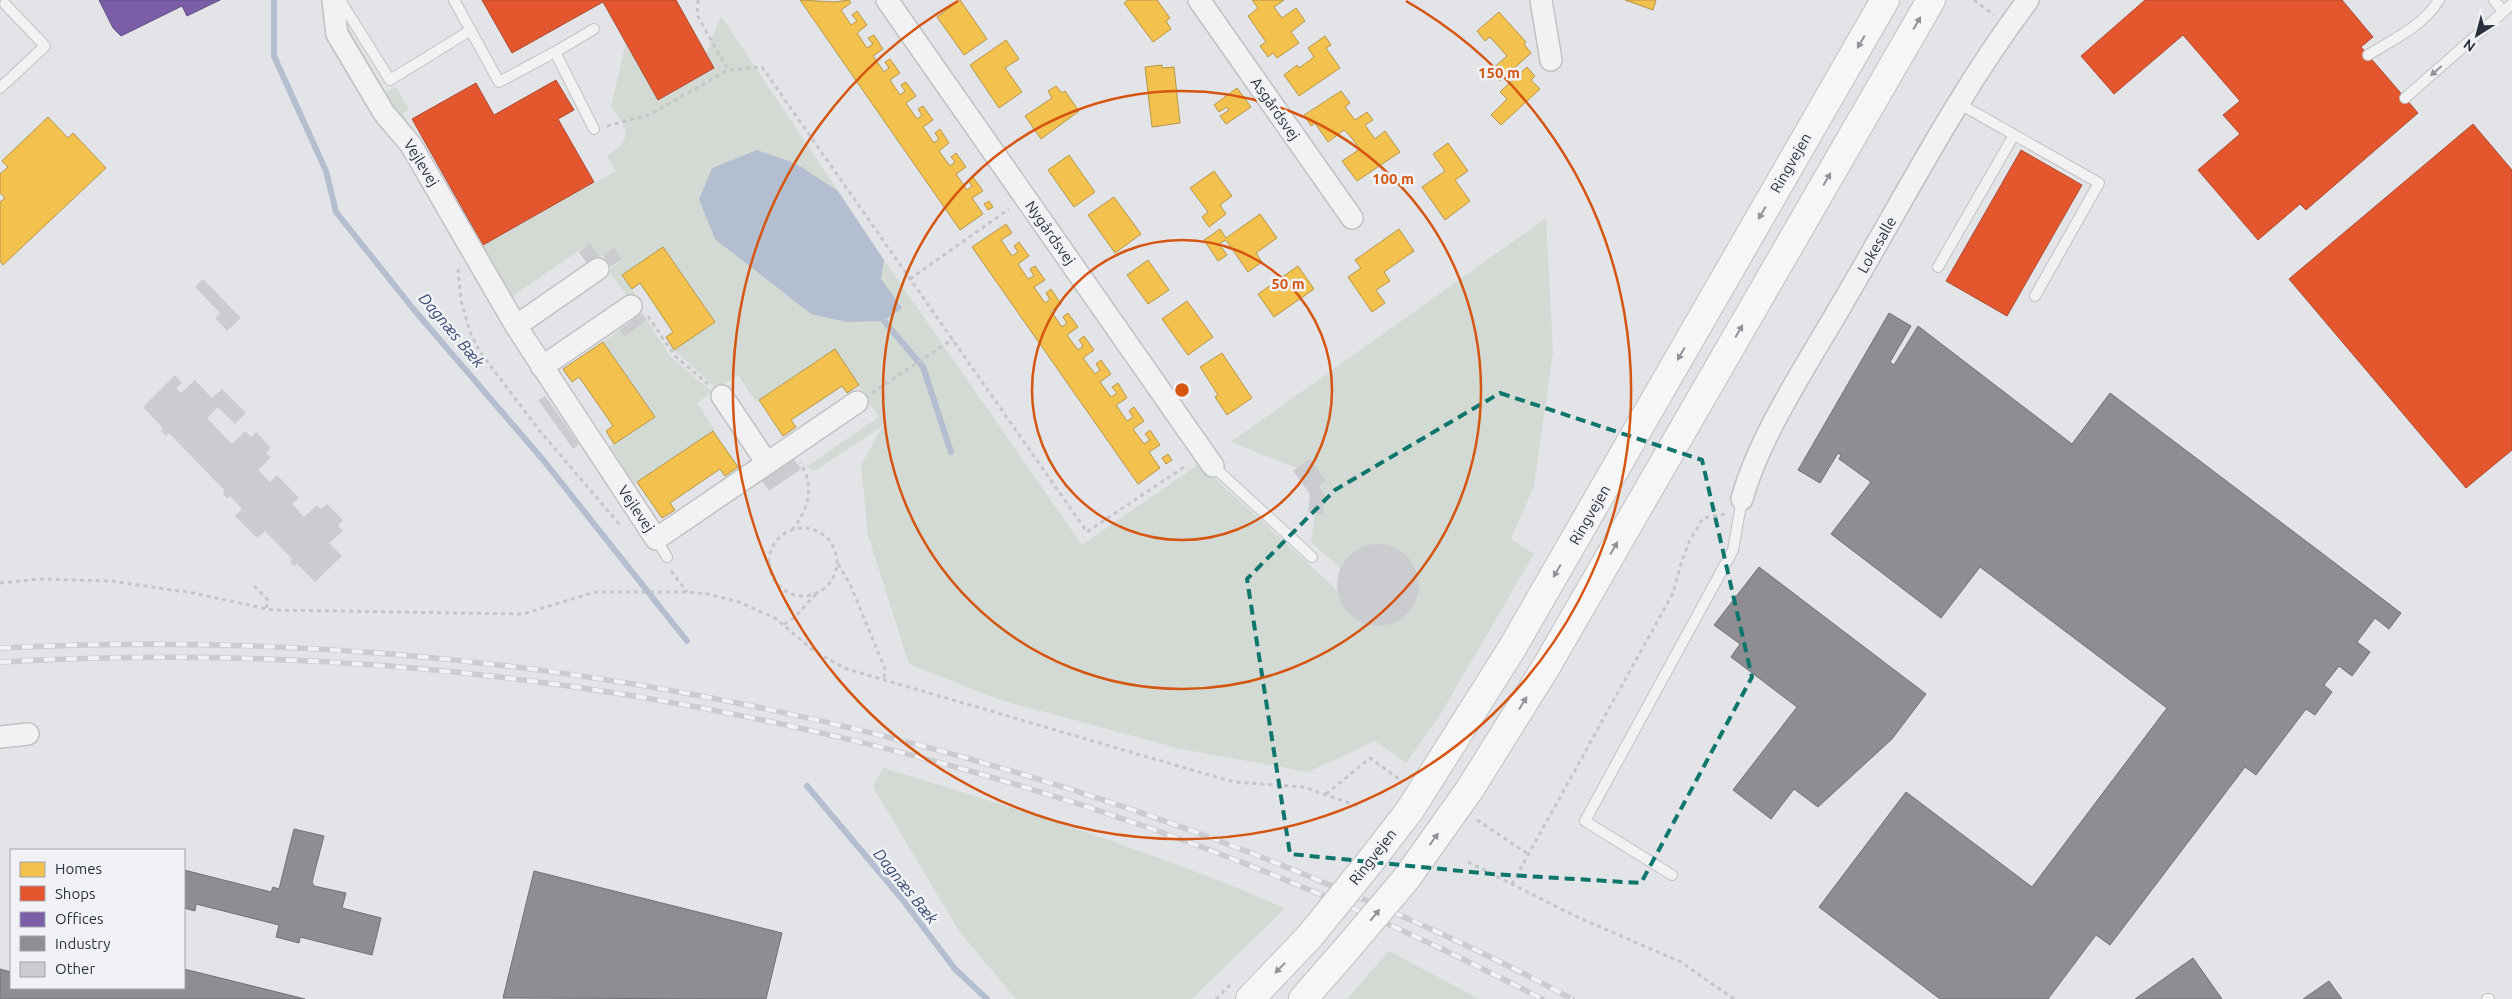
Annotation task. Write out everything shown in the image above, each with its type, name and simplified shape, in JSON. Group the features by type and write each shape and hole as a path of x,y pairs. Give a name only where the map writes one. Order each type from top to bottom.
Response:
{"main road":[{"name":"Ringvejen","path":"1250,999 1310,936 1410,810 1511,650 1885,0"},
{"path":"1303,999 1406,879 1470,789 1546,667 1931,0"}],"street":[{"name":"Vejlevej","path":"333,0 338,34 384,113 411,145 516,326 656,539 857,402"},
{"name":"Nygårdsvej","path":"887,0 1208,459"},
{"name":"Asgårdsvej","path":"1198,0 1352,218"},
{"path":"1541,0 1551,60"},
{"name":"Lokesalle","path":"1741,505 1749,473 1787,400 1958,103 1990,52 2028,0"},
{"path":"516,326 598,269"},
{"path":"542,367 631,306"},
{"path":"722,396 767,463"},
{"path":"0,737 28,734"}],"lane":[{"path":"340,0 390,80 471,30"},
{"path":"454,0 499,82 594,29"},
{"path":"2368,55 2415,26 2430,14 2439,0"},
{"path":"2494,0 2503,11"},
{"path":"0,88 45,46 5,4"},
{"path":"2405,98 2512,4"},
{"path":"555,52 594,129"},
{"path":"1958,103 2099,183 2035,296"},
{"path":"1938,267 2014,135"},
{"path":"1208,459 1312,557"},
{"path":"1672,875 1585,821 1733,550 1741,505"},
{"path":"656,539 667,557"}],"path":[{"path":"698,0 697,15 728,70"},
{"path":"594,129 649,115 728,70 762,68 1087,532 1208,459"},
{"path":"910,279 1026,198"},
{"path":"464,236 456,250 461,301 470,332 480,352 540,430 621,526"},
{"path":"631,306 638,302 674,355 722,396"},
{"path":"857,402 953,339"},
{"path":"790,448 805,469 810,490 806,510 791,530 775,543 771,552 771,571 774,580 789,593 808,596 817,594"},
{"path":"1512,884 1673,594 1682,560 1703,518 1741,505"},
{"path":"791,530 810,529 827,537 837,554 838,564 850,584 885,669 884,680"},
{"path":"667,557 667,566 687,592"},
{"path":"784,624 794,618 831,582 838,564"},
{"path":"0,583 39,579 111,581 193,594 266,609 523,614 595,592 687,592 708,594 739,602 784,624 814,651 844,668 1235,782 1304,787 1358,806"},
{"path":"254,586 268,600 266,609"},
{"path":"1325,794 1370,758 1403,782"},
{"path":"1475,818 1528,854"},
{"path":"1468,862 1575,916 1681,962 1734,999"}],"highlighted area":[{"path":"1500,393 1702,460 1752,677 1641,883 1492,874 1290,854 1247,579 1335,490"}],"shaded area":[{"path":"721,16 838,191 795,163 757,150 712,168 699,199 881,279 884,260 1082,545 1199,464 1336,589 1350,612 1366,624 1383,626 1399,620 1411,608 1418,593 1418,575 1408,558 1393,547 1374,545 1358,551 1341,569 1311,542 1315,514 1323,514 1325,495 1319,486 1326,481 1310,458 1297,468 1231,442 1546,218 1553,352 1534,486 1511,539 1534,554 1440,715 1406,763 1375,741 1308,772 1181,749 1000,700 909,664 868,535 861,465 883,426 815,471 806,467 879,417 835,349 756,402 738,375 717,389 674,350 715,322 663,247 623,275 637,297 631,301 609,271 622,259 614,247 600,257 590,243 510,298 478,247 616,171 607,156 621,144 626,133 622,122 611,107 626,42 658,100 714,68 706,54"},
{"path":"344,21 386,92 396,87 409,110 403,113 414,133 393,109 347,32"},
{"path":"647,320 670,356 712,392 697,403 715,430 634,485 609,447 654,417 603,342 619,330 624,336"},
{"path":"883,768 1086,832 1186,868 1285,908 1192,999 1016,999 959,931 873,787"},
{"path":"1389,951 1479,999 1347,999"}],"water":[{"path":"757,150 795,163 838,191 884,260 881,279 902,308 884,321 846,322 811,314 715,239 699,199 712,168"}],"building: Homes":[{"path":"800,0 835,2 849,0 851,3 841,10 851,25 857,21 852,15 857,11 867,25 857,33 867,48 873,44 868,38 874,35 883,49 873,56 884,72 889,68 885,62 890,59 900,73 890,80 900,95 905,91 901,85 906,82 916,96 906,103 917,119 922,115 918,109 923,106 933,120 923,127 934,143 939,139 935,133 940,129 949,143 939,151 950,166 955,162 951,157 956,153 966,167 956,174 967,190 972,186 968,180 973,177 983,191 972,198 983,214 960,230"},
{"path":"960,0 987,39 964,55 937,17"},
{"path":"1128,0 1157,0 1170,18 1166,21 1171,29 1153,42 1124,3"},
{"path":"1252,0 1284,0 1274,7 1282,18 1296,8 1305,21 1291,32 1299,43 1277,58 1273,53 1268,57 1260,46 1266,42 1248,16 1258,8"},
{"path":"1625,0 1656,0 1653,10"},
{"path":"1499,12 1526,42 1524,44 1531,53 1500,81 1491,70 1507,56 1490,37 1485,41 1477,31"},
{"path":"1325,36 1331,45 1326,48 1340,68 1299,96 1284,75 1297,65 1299,68 1314,57 1308,48"},
{"path":"1006,40 1019,59 1005,68 1022,92 999,108 970,65"},
{"path":"1162,65 1162,68 1174,67 1180,123 1152,127 1145,67"},
{"path":"1527,67 1535,76 1531,80 1540,89 1501,125 1491,115 1507,99 1500,92"},
{"path":"1056,86 1062,93 1065,91 1079,111 1041,139 1025,116 1052,98 1048,91"},
{"path":"1237,88 1251,107 1226,124 1220,116 1229,110 1227,107 1219,112 1214,105"},
{"path":"1341,91 1350,103 1345,107 1355,120 1367,112 1373,120 1365,125 1375,139 1385,131 1400,152 1357,181 1342,161 1360,149 1350,136 1344,130 1328,142 1315,123 1311,126 1304,115"},
{"path":"48,117 68,138 73,133 106,168 3,265 0,261 0,202 5,198 0,193 0,174 8,167 2,161"},
{"path":"1448,143 1468,171 1455,180 1470,201 1445,220 1422,187 1445,171 1433,154"},
{"path":"1069,155 1095,192 1074,207 1048,170"},
{"path":"1214,171 1232,196 1220,205 1226,214 1209,227 1202,217 1208,212 1190,188"},
{"path":"1114,197 1141,234 1115,253 1088,215"},
{"path":"989,201 993,207 988,210 984,204"},
{"path":"1260,214 1277,238 1256,253 1262,262 1248,272 1226,240 1219,244 1227,255 1218,261 1204,240 1220,229 1226,238"},
{"path":"1006,224 1012,233 1001,240 1012,256 1018,252 1014,246 1019,242 1029,256 1018,264 1028,279 1034,276 1030,269 1035,266 1045,280 1034,287 1045,303 1050,299 1046,293 1051,289 1061,304 1051,311 1062,327 1067,323 1063,317 1068,313 1078,327 1067,335 1078,350 1083,346 1079,340 1084,336 1094,350 1083,358 1095,374 1100,370 1096,364 1101,360 1111,374 1100,382 1111,397 1117,393 1112,387 1118,383 1127,398 1116,405 1127,421 1133,417 1129,411 1134,407 1144,421 1133,429 1144,444 1150,440 1145,434 1150,430 1160,445 1149,452 1160,468 1138,484 972,247"},
{"path":"1399,229 1414,251 1384,272 1390,281 1376,290 1385,303 1372,312 1348,277 1361,268 1355,260"},
{"path":"663,247 715,322 674,350 666,337 673,332 640,283 632,289 622,275"},
{"path":"1148,260 1169,290 1148,304 1127,275"},
{"path":"1298,266 1314,289 1274,317 1258,294"},
{"path":"1187,301 1213,337 1188,355 1162,319"},
{"path":"603,342 655,417 614,444 606,431 613,426 579,377 572,382 563,369"},
{"path":"835,349 859,385 847,393 842,386 791,420 796,427 783,436 759,400"},
{"path":"1222,353 1252,398 1227,415 1215,397 1218,395 1200,367"},
{"path":"713,431 738,467 725,476 720,469 670,503 675,510 662,518 637,482"},
{"path":"1168,454 1172,460 1166,464 1162,458"}],"building: Shops":[{"path":"482,0 676,0 714,68 658,100 603,2 512,53"},
{"path":"2145,0 2342,0 2373,37 2361,47 2418,113 2306,210 2300,204 2258,240 2198,170 2240,134 2223,115 2240,101 2183,35 2114,94 2081,56"},
{"path":"556,80 574,110 558,119 594,182 483,245 412,119 476,83 494,115"},
{"path":"2473,124 2512,170 2512,450 2466,488 2289,279"},
{"path":"2021,150 2082,185 2007,316 1946,281"}],"building: Offices":[{"path":"99,0 220,0 187,16 182,6 121,36 113,28"}],"building: Industry":[{"path":"1889,313 1911,326 1890,362 1894,365 1918,326 2072,444 2110,393 2401,613 2389,629 2375,618 2357,642 2370,652 2352,676 2339,666 2324,685 2332,692 2315,715 2306,709 2256,775 2245,767 2110,945 2096,935 2048,999 1940,999 1819,907 1906,792 2032,887 2167,708 1980,567 1941,618 1831,534 1871,482 1839,459 1841,455 1838,453 1820,483 1798,470"},
{"path":"1759,567 1926,694 1892,739 1818,807 1794,789 1771,819 1733,790 1797,707 1731,657 1740,644 1714,625"},
{"path":"294,829 324,836 312,882 314,886 346,893 342,908 381,918 372,955 300,937 299,943 276,937 279,925 196,904 195,911 185,908 185,870 271,892 273,887 279,889"},
{"path":"534,871 782,933 766,999 503,998"},
{"path":"2193,958 2222,999 2135,999"},
{"path":"0,969 10,972 10,989 185,989 185,969 305,999 0,999"},
{"path":"2329,981 2342,999 2303,999"}],"building: Other":[{"path":"590,243 600,257 588,265 579,252"},
{"path":"614,247 622,259 611,267 603,255"},
{"path":"203,279 241,318 227,331 215,318 220,313 195,287"},
{"path":"642,313 647,320 624,337 619,330"},
{"path":"175,375 182,383 176,388 181,393 195,380 212,398 222,389 246,413 235,424 218,407 207,418 232,444 245,431 251,437 256,432 271,448 266,453 271,457 258,470 270,482 277,475 299,498 292,504 304,517 317,505 321,509 327,504 343,520 338,526 343,531 329,543 342,556 315,582 297,564 294,566 290,562 292,559 265,531 257,538 235,516 242,509 230,496 228,499 223,494 225,491 169,433 166,436 161,431 163,428 143,407"},
{"path":"545,396 579,444 573,449 538,400"},
{"path":"792,456 801,469 769,491 760,478"},
{"path":"1310,458 1326,481 1319,486 1325,495 1323,515 1308,512 1310,494 1293,471"},
{"path":"1378,544 1394,547 1407,556 1416,569 1419,585 1416,601 1407,614 1394,623 1378,626 1362,623 1349,614 1340,601 1337,585 1340,569 1349,556 1362,547"}],"waterway":[{"name":"Dagnæs Bæk","path":"274,0 274,56 326,171 336,212 415,311 544,461 687,641"},
{"path":"884,321 923,367 951,452"},
{"name":"Dagnæs Bæk","path":"807,786 902,899 955,969 987,999"}],"railway":[{"path":"0,648 160,644 319,649 478,663 636,684 793,715 948,753 1101,799 1251,853 1414,921 1533,978 1572,999"},
{"path":"0,662 199,657 398,667 597,690 794,727 987,776 1177,838 1363,913 1542,999"}]}
